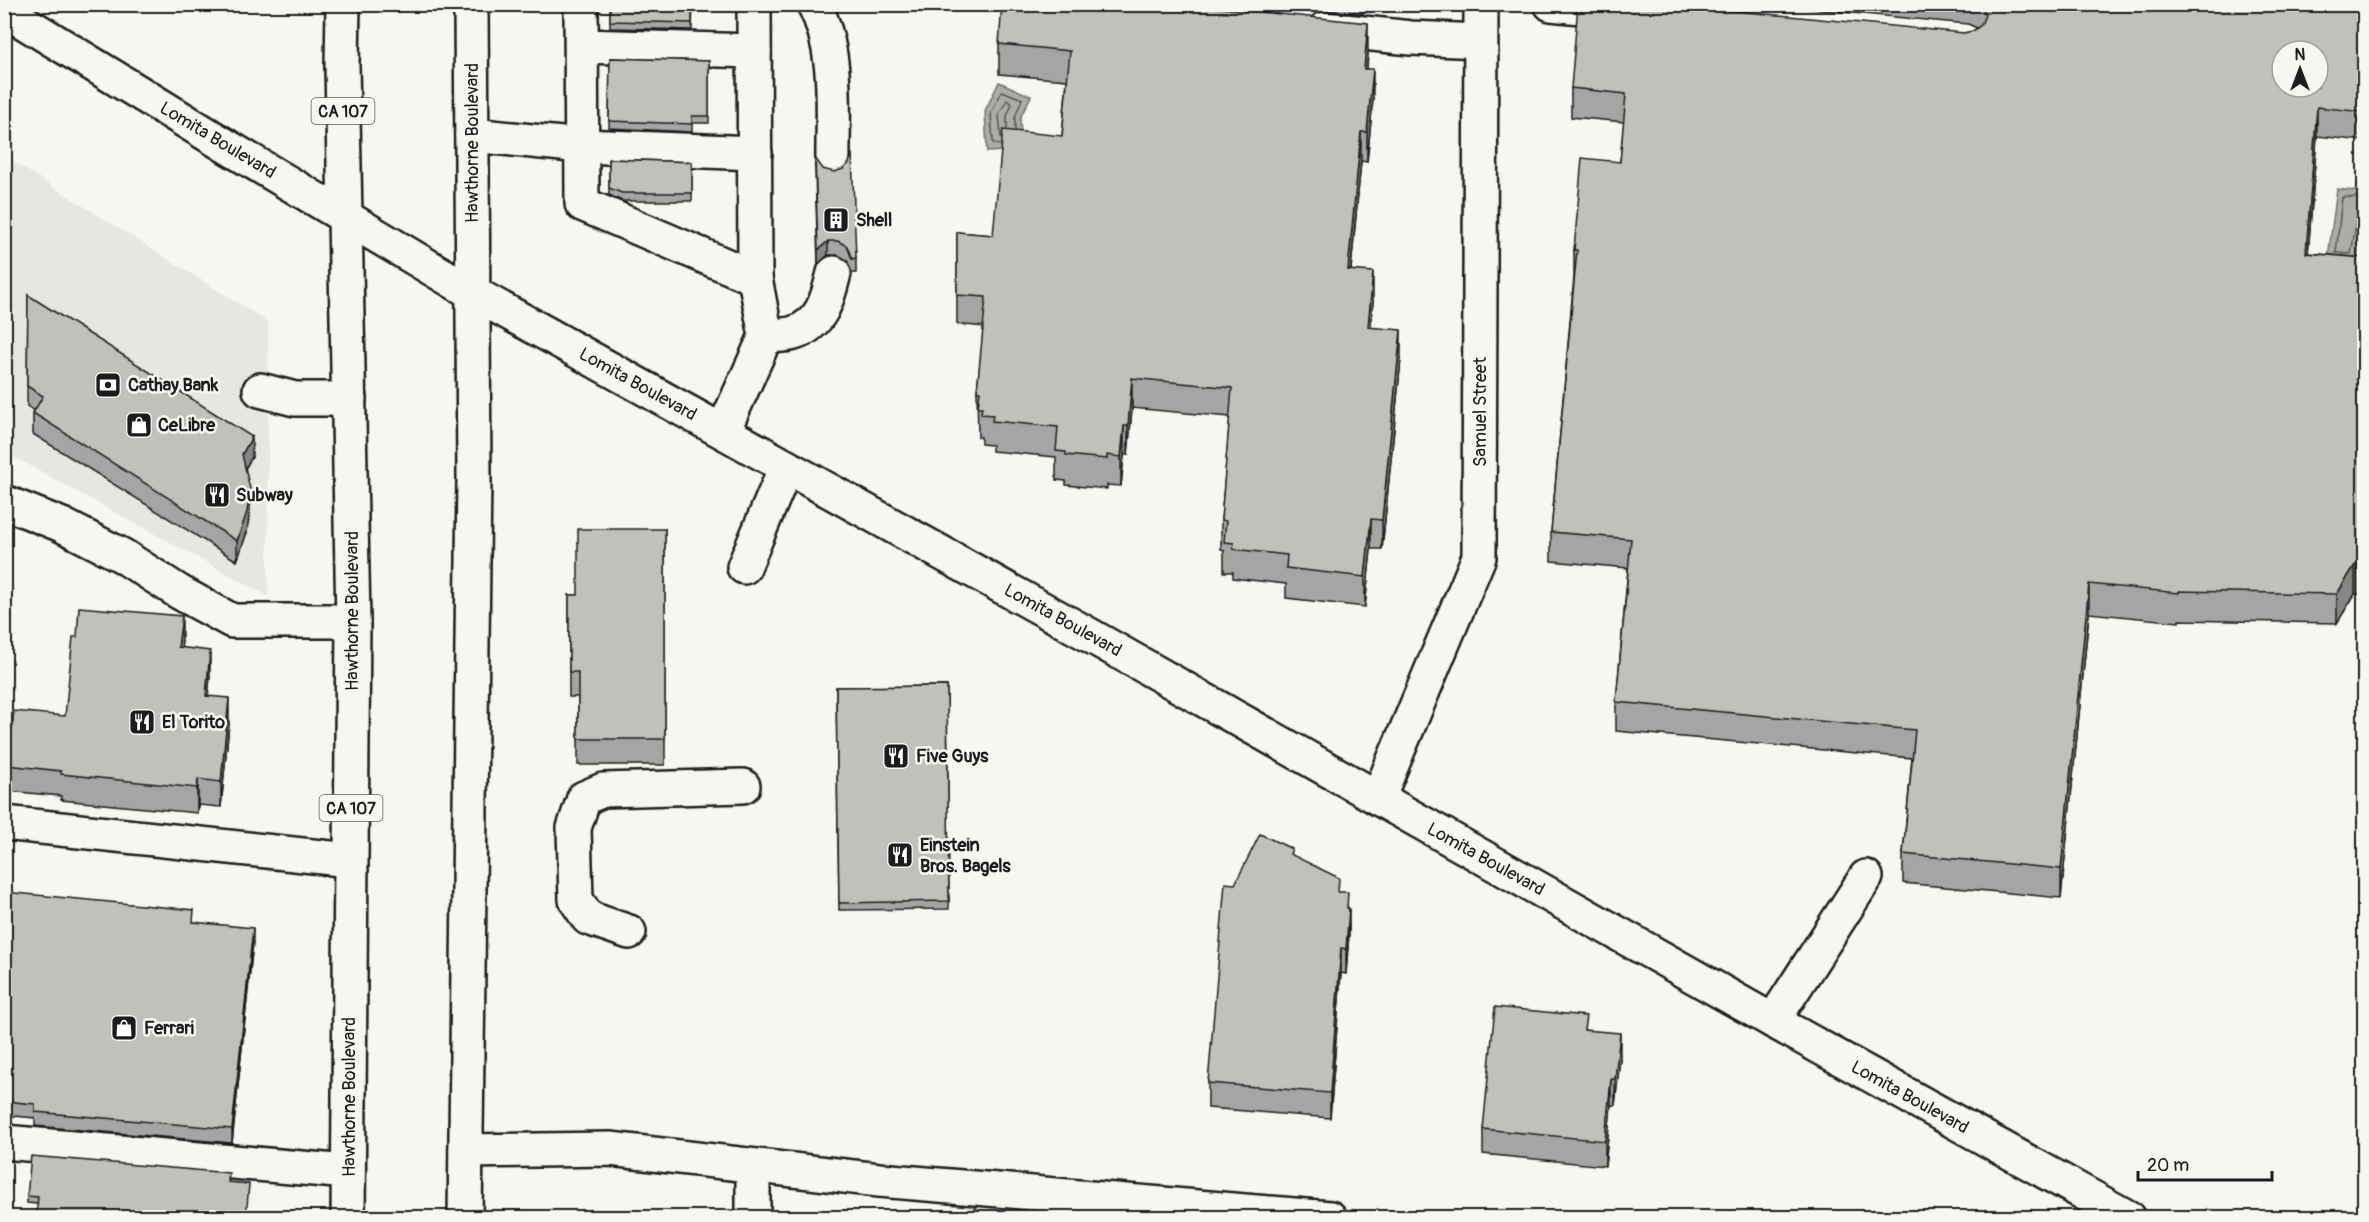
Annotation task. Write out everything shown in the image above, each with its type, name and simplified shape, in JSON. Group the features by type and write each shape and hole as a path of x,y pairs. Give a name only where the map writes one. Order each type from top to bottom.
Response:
{"main road":[{"name":"Hawthorne Boulevard","path":"343,4 353,621 348,1218"},
{"name":"Hawthorne Boulevard","path":"465,1218 474,478 471,4"},
{"path":"581,4 582,204 755,278"},
{"path":"723,431 766,336 755,278 754,4"},
{"path":"814,4 828,38 832,68 833,167"},
{"name":"Samuel Street","path":"1378,798 1479,557 1481,4"},
{"path":"1551,4 1647,13"},
{"name":"Lomita Boulevard","path":"4,10 345,218 473,293 2129,1218"},
{"path":"1293,26 1411,38 1480,41"},
{"path":"582,46 754,51"},
{"path":"472,135 582,146 755,153"},
{"path":"766,336 794,333 816,321 828,301 834,273"},
{"path":"260,390 295,399 349,399"},
{"path":"744,567 786,467"},
{"path":"4,502 62,525 123,556 179,592 232,621 353,621"},
{"path":"629,932 588,918 576,900 574,828 584,798 603,790 743,786"},
{"path":"4,824 350,860"},
{"path":"1773,1021 1866,877"},
{"path":"4,1142 348,1172"},
{"path":"466,1151 610,1149 879,1180 1330,1218"},
{"path":"753,1166 753,1218"}],"shaded area":[{"path":"4,156 268,322 268,596 5,452"}],"water":[{"path":"999,82 1031,96 1020,118 1022,150 987,152 985,111"},
{"path":"2337,189 2364,192 2357,262 2328,258"}],"building":[{"path":"610,4 692,4 692,23 610,21"},
{"path":"1002,4 1182,4 1368,23 1364,69 1373,69 1367,132 1361,132 1348,270 1373,272 1368,327 1401,330 1382,520 1371,519 1365,577 1286,568 1287,555 1233,549 1234,543 1224,542 1226,521 1221,520 1232,388 1132,378 1128,426 1124,426 1121,457 1107,455 1107,459 1066,455 1066,452 1056,451 1058,427 992,421 993,415 981,414 982,407 978,407 980,391 977,391 986,297 957,295 957,232 993,235 1003,130 1062,136 1070,51 999,44"},
{"path":"1578,4 1664,4 1964,33 1973,31 1981,25 1985,15 1982,4 2364,4 2364,112 2317,107 2306,253 2364,258 2364,565 2355,565 2337,594 2179,591 2179,593 2089,584 2061,869 1903,854 1915,730 1616,702 1631,539 1551,532 1577,250 1574,250 1582,158 1620,162 1626,94 1571,88"},
{"path":"610,58 709,61 709,116 692,116 692,124 609,121"},
{"name":"Shell","path":"852,153 856,258 852,259 847,246 838,241 828,241 818,250 815,158 823,169 834,172 843,169 849,163"},
{"path":"609,159 692,162 692,193 622,193 609,188"},
{"path":"28,295 252,437 242,454 250,489 247,512 237,541 33,413 43,396 27,386"},
{"path":"578,529 665,529 665,739 578,739 578,672 569,672 569,595 578,595"},
{"name":"El Torito","path":"79,607 182,616 178,647 210,651 206,696 229,698 221,782 198,779 197,788 61,774 61,771 7,765 14,711 65,716 73,637 77,637"},
{"path":"947,686 949,901 839,903 836,687"},
{"path":"1260,834 1292,849 1290,854 1339,878 1338,892 1348,892 1346,949 1341,948 1330,1093 1208,1083 1225,883 1235,884"},
{"name":"Ferrari","path":"4,892 194,910 193,922 253,928 232,1129 35,1112 35,1104 4,1101"},
{"path":"1495,1007 1586,1016 1584,1030 1620,1033 1615,1079 1611,1079 1605,1141 1483,1129"},
{"path":"31,1156 229,1173 228,1182 249,1184 246,1218 36,1218 38,1197 27,1196"},
{"path":"975,1207 986,1218 965,1218"}],"place":[{"name":"Shell","path":"836,220"},
{"name":"Cathay Bank","path":"108,385"},
{"name":"CeLibre","path":"139,425"},
{"name":"Subway","path":"217,495"},
{"name":"El Torito","path":"142,722"},
{"name":"Five Guys","path":"896,756"},
{"name":"Einstein Bros. Bagels","path":"900,855"},
{"name":"Ferrari","path":"124,1028"}]}
